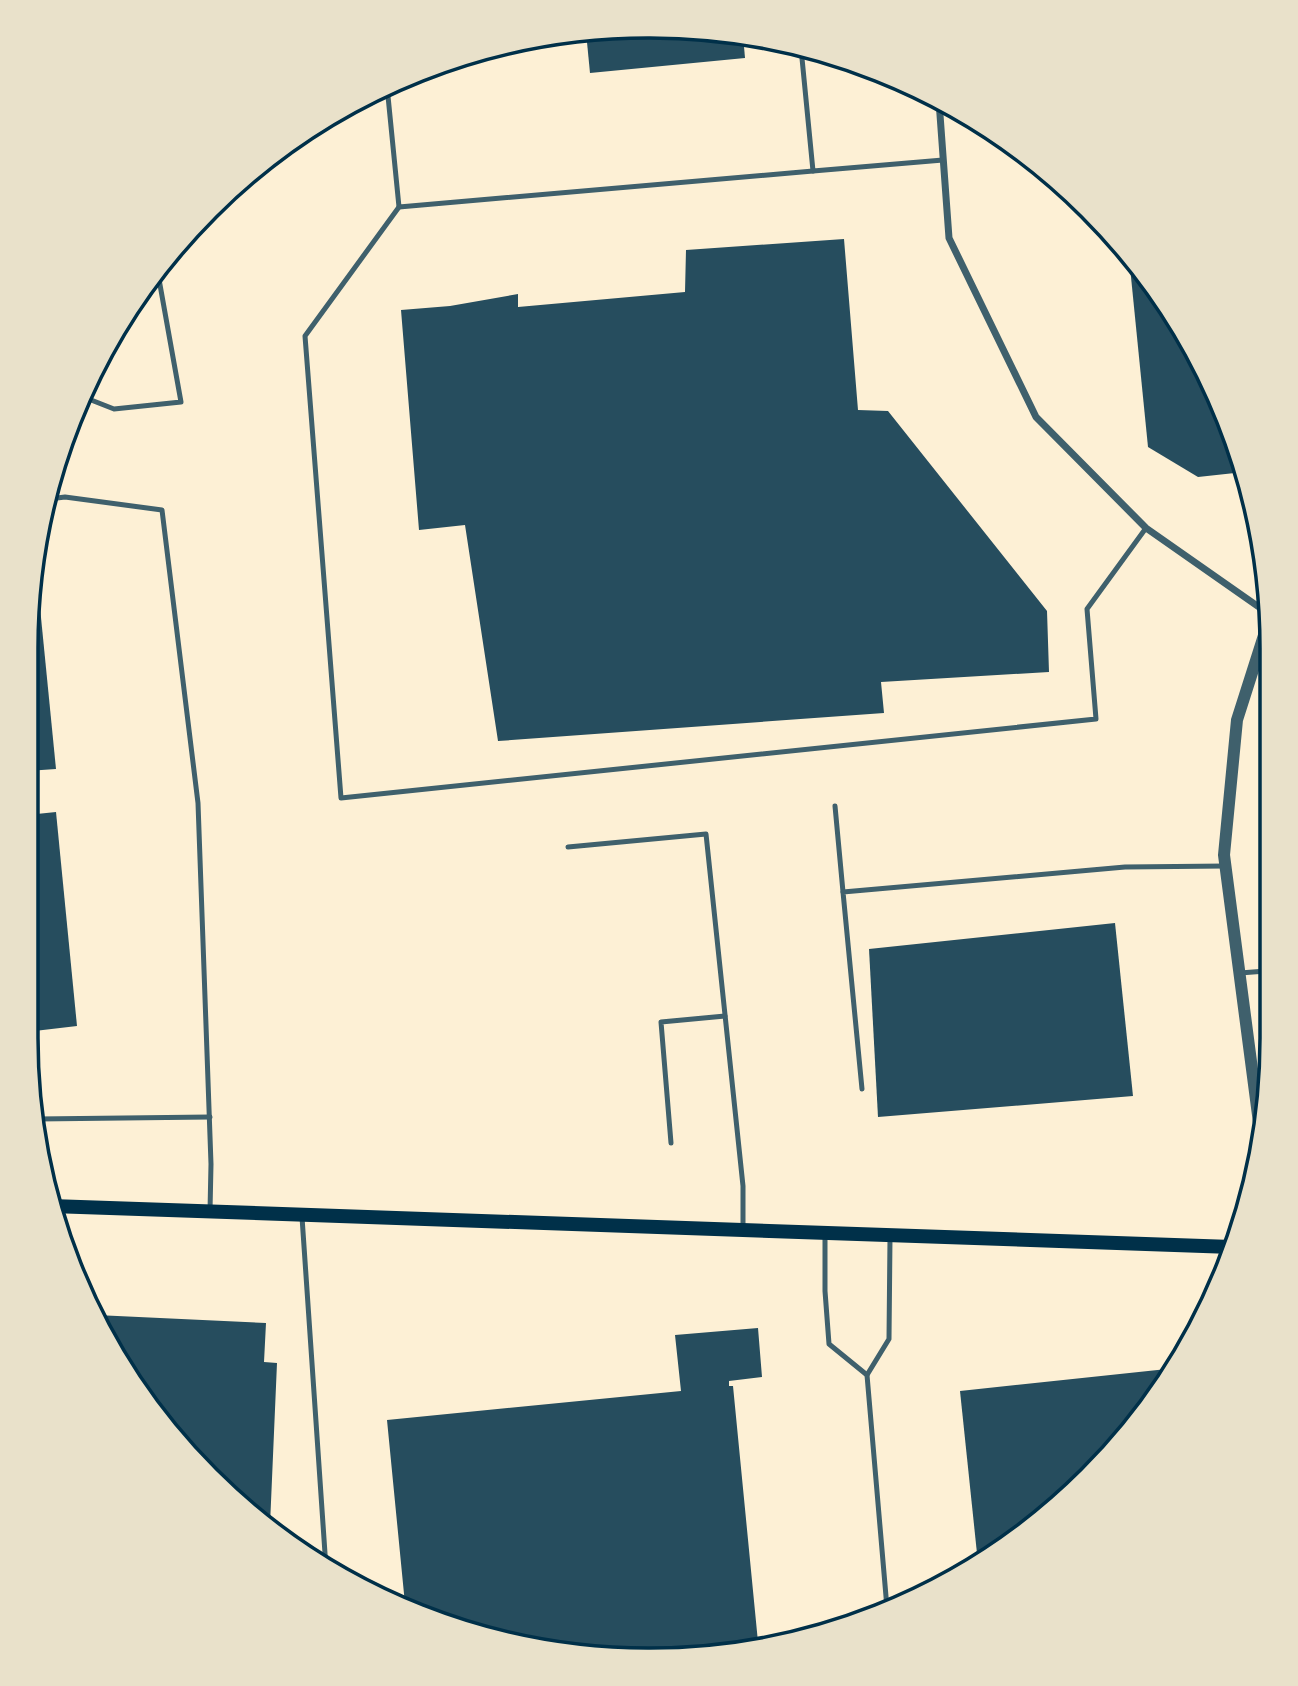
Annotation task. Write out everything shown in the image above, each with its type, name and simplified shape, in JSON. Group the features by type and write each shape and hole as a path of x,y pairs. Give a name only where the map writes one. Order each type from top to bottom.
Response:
{"main road":[{"path":"63,1206 1222,1247"}],"street":[{"path":"940,112 949,238 1036,417 1146,528 1258,606"},
{"path":"1256,1098 1224,855 1237,720 1260,648"}],"lane":[{"path":"802,58 813,172"},
{"path":"388,97 399,207 305,337 341,798 1096,719 1087,609 1146,528"},
{"path":"399,207 943,160"},
{"path":"92,400 114,409 181,402 160,284"},
{"path":"57,498 162,510 198,803 210,1117 210,1211"},
{"path":"835,806 862,1089"},
{"path":"568,847 706,834 743,1186 743,1230"},
{"path":"843,892 1125,867 1226,866"},
{"path":"1240,973 1260,971"},
{"path":"671,1143 660,1022 725,1016"},
{"path":"44,1119 210,1117"},
{"path":"302,1214 325,1554"},
{"path":"825,1233 829,1344 867,1375"},
{"path":"886,1600 867,1375 889,1339 890,1235"}],"building":[{"path":"649,38 744,46 745,58 590,73 587,42"},
{"path":"844,239 858,410 888,411 1047,611 1049,672 881,682 884,713 498,741 465,525 419,530 401,310 450,306 518,294 518,307 685,292 686,250"},
{"path":"1131,274 1157,310 1197,379 1233,473 1198,477 1148,447"},
{"path":"40,608 56,769 38,770"},
{"path":"56,812 77,1026 38,1031 38,814"},
{"path":"1115,923 1133,1096 878,1117 869,949"},
{"path":"106,1315 266,1323 264,1362 277,1363 270,1516 217,1469 190,1440 141,1376"},
{"path":"758,1328 762,1377 729,1381 729,1386 733,1386 758,1638 649,1648 569,1642 491,1627 404,1596 387,1420 681,1391 675,1335"},
{"path":"1161,1370 1133,1409 1081,1469 1021,1521 977,1552 960,1391"}]}
